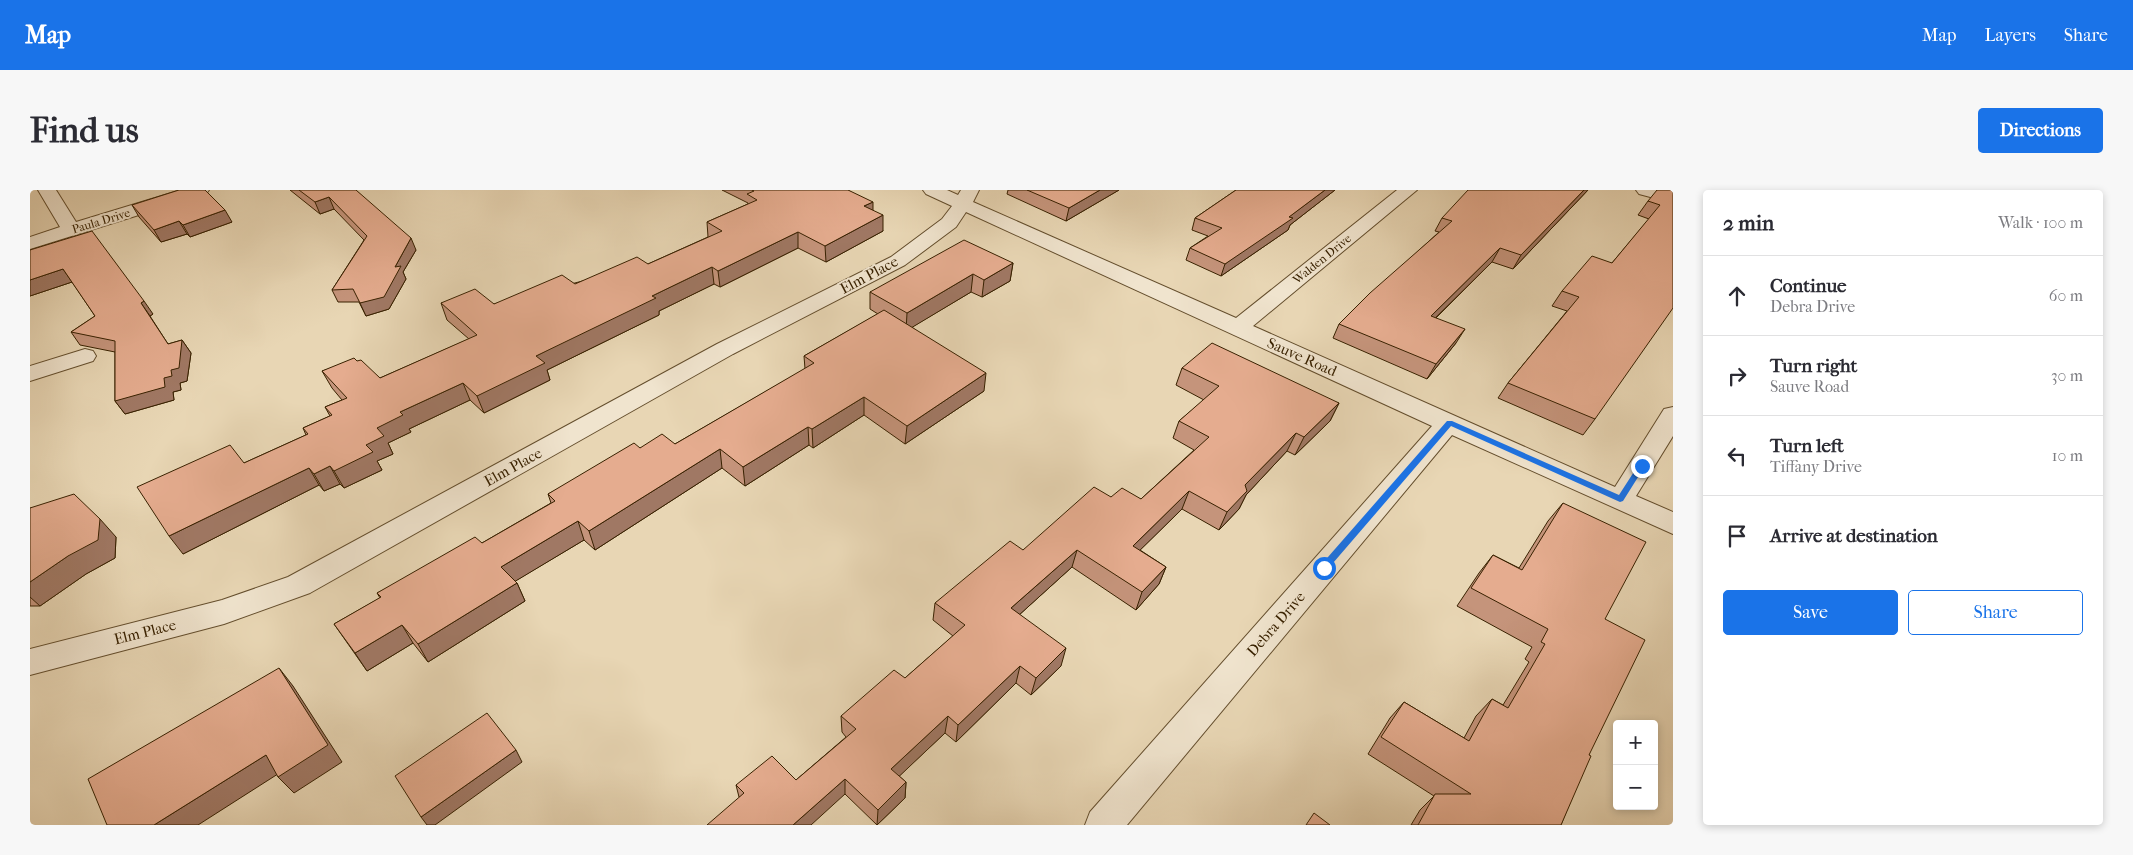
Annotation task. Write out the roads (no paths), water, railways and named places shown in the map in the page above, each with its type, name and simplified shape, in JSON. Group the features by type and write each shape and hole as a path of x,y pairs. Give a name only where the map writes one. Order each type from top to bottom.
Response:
{"street":[{"path":"46,190 71,230"},
{"name":"Paula Drive","path":"30,242 200,190"},
{"name":"Sauve Road","path":"932,190 966,197 1237,328 1450,422 1673,524"},
{"name":"Walden Drive","path":"1237,328 1408,190"},
{"path":"1645,190 1673,198"},
{"name":"Elm Place","path":"30,662 224,612 299,585 725,349 898,261 949,223 966,197"},
{"path":"30,374 86,356"},
{"path":"1620,499 1673,415"},
{"name":"Debra Drive","path":"1103,825 1450,422"}]}
